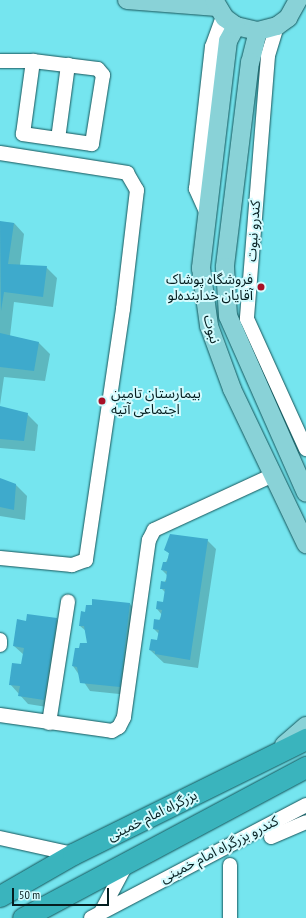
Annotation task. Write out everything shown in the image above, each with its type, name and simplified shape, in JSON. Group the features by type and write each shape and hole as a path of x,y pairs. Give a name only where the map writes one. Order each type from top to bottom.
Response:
{"highway":[{"name":"بزرگراه امام خمینی","path":"0,896 74,854 306,739"},
{"name":"بزرگراه امام خمینی","path":"23,918 128,860 306,767"}],"main road":[{"path":"127,0 223,12 258,31 277,26 288,18 298,0"},
{"name":"نبوت","path":"223,12 228,41 201,268 208,326 232,389 306,544"},
{"name":"نبوت","path":"258,31 250,62 225,267 228,316 306,493"},
{"path":"274,754 306,726"}],"street":[{"name":"کندرو نبوت","path":"277,26 268,56 247,319 306,449"},
{"path":"0,61 33,61 98,69 103,74 92,144 23,134 33,61"},
{"path":"58,139 68,65"},
{"path":"0,153 128,173 137,190 89,550 86,560 72,566 0,558"},
{"path":"0,716 112,731 119,727 124,717 149,540 154,530 273,475"},
{"path":"49,723 68,601"},
{"path":"0,640 0,645"},
{"name":"کندرو بزرگراه امام خمینی","path":"96,916 163,877 306,805"},
{"path":"270,837 306,822"},
{"path":"0,838 74,854"},
{"path":"96,916 128,860"},
{"path":"230,865 230,918"}],"building":[{"path":"0,221 14,223 8,264 47,266 43,297 4,292 1,311"},
{"path":"0,333 39,342 34,371 0,367"},
{"path":"0,406 28,413 24,441 0,439"},
{"path":"0,478 16,484 14,510 0,507"},
{"path":"170,534 208,539 190,660 155,654 155,651 149,650 151,639 157,640 159,630 153,629 154,619 160,620 162,610 156,609 157,601 163,602 165,589 160,589 161,581 166,582 167,571 161,570 163,562 167,562 169,553 164,550"},
{"path":"92,599 130,603 120,687 80,683 77,667 72,666 75,648 79,648 80,643 87,643 84,626 79,626 81,611 85,612 86,605 92,605"},
{"path":"27,614 57,618 44,700 18,696 20,686 9,685 12,663 21,664 24,648 13,646 17,619 26,621"}],"place":[{"name":"فروشگاه پوشاک آقایان خدابنده‌لو","path":"261,287"},
{"name":"بیمارستان تامین اجتماعی آتیه","path":"102,401"}]}
